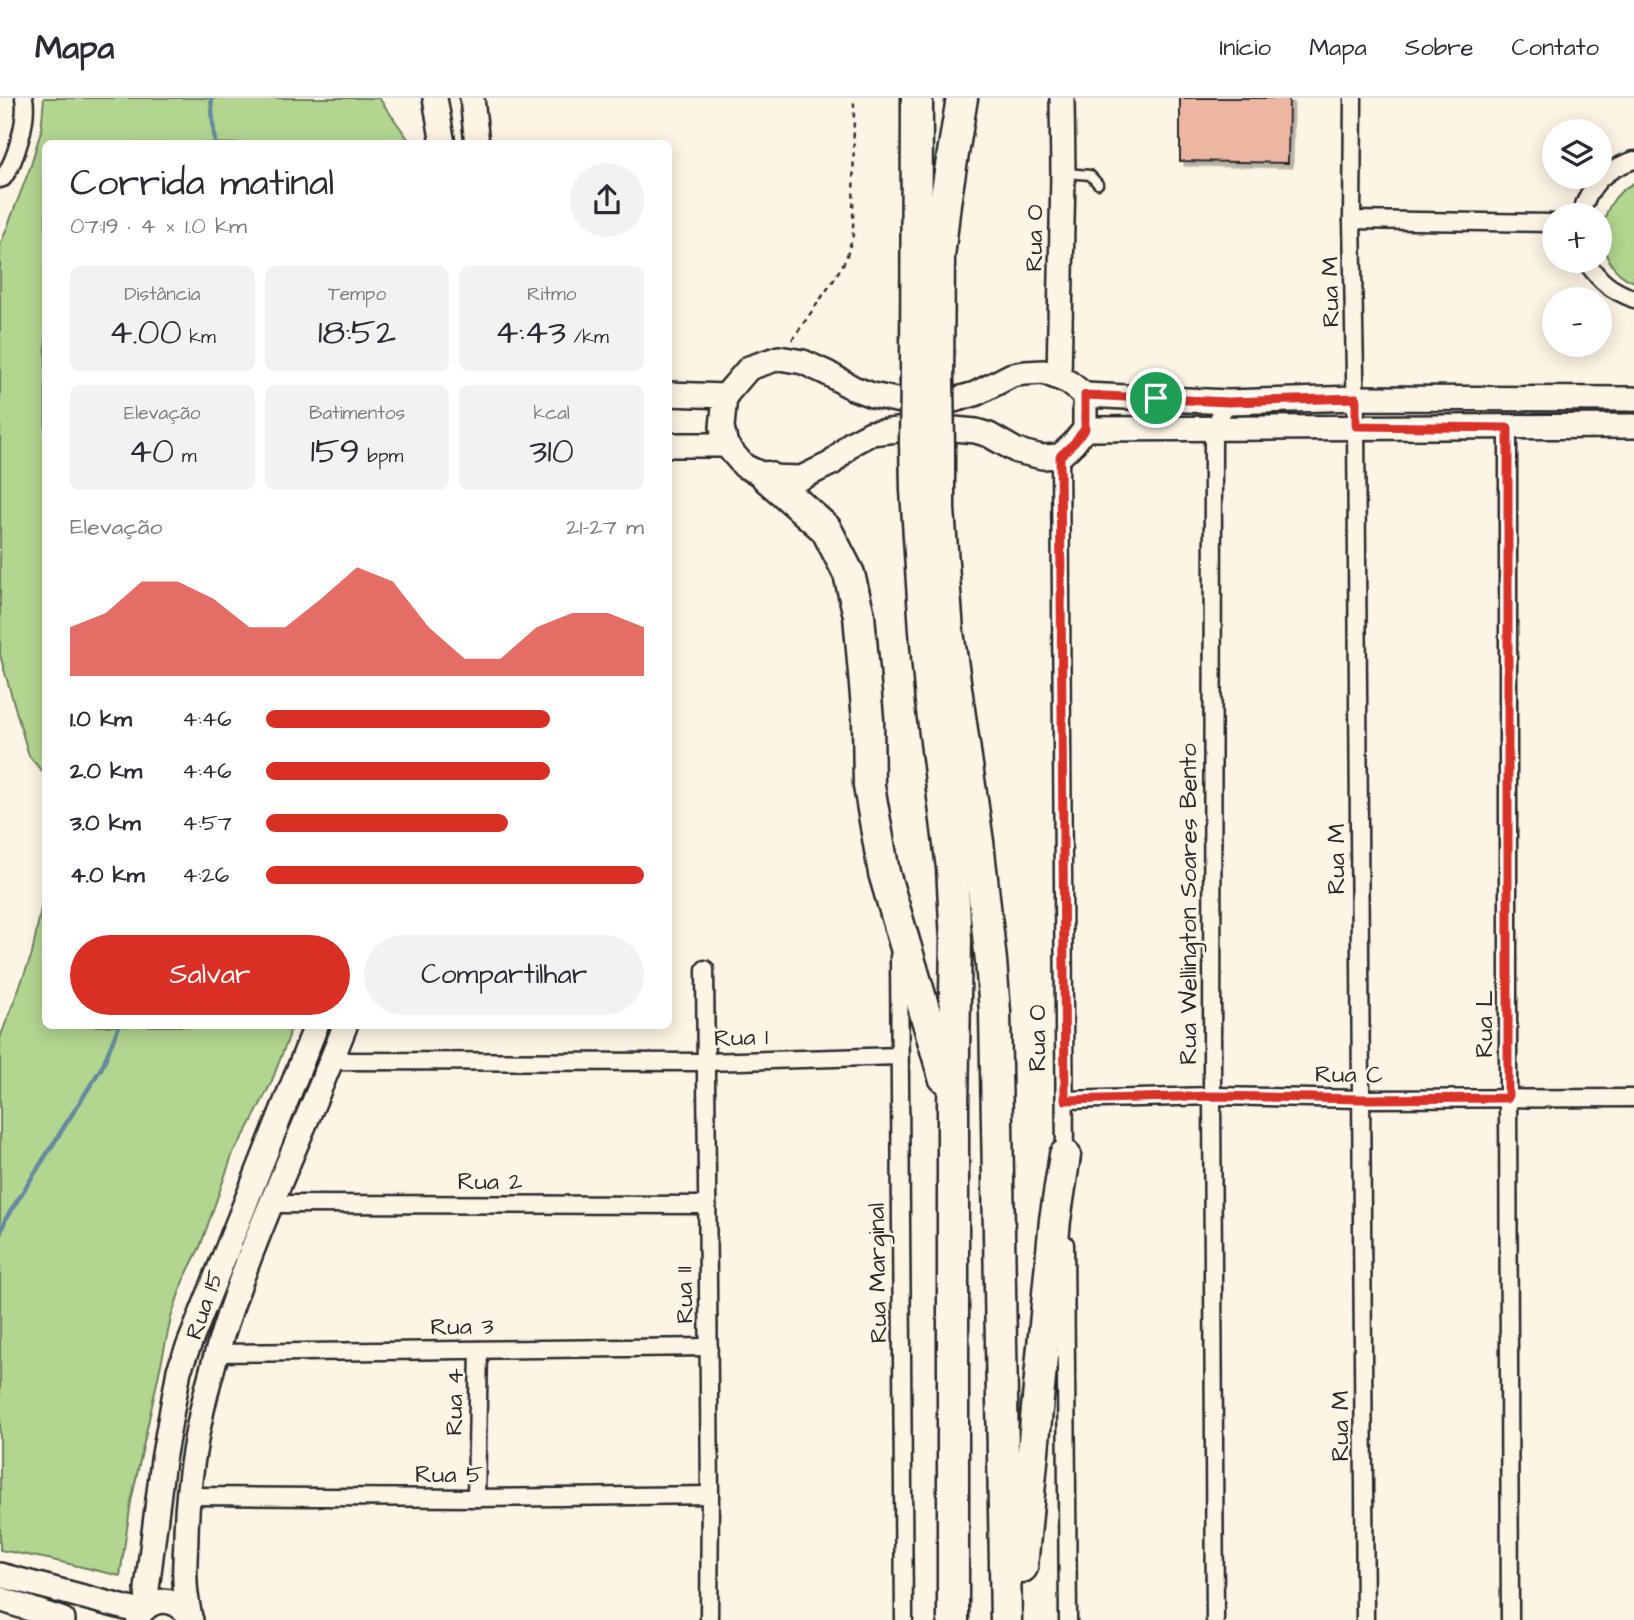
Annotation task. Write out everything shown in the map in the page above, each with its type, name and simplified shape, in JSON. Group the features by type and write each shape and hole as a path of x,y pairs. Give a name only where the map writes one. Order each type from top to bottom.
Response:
{"highway":[{"path":"917,98 927,444 939,509 948,632 978,842 995,1012 1006,1620"},
{"path":"927,381 945,203 962,98"},
{"path":"927,444 916,490 929,678 952,868 956,940 953,1107 953,1620"},
{"path":"767,477 826,529 849,574 859,615 869,786 884,873 953,1107"},
{"path":"1021,1620 1021,1575 1055,1220 1065,1155"}],"street":[{"path":"0,178 10,169 26,108 24,98"},
{"path":"436,98 442,140"},
{"path":"472,98 477,140"},
{"name":"Rua O","path":"1059,378 1062,98"},
{"name":"Rua M","path":"1353,98 1365,1620"},
{"path":"1585,203 1600,179 1617,166 1634,160"},
{"path":"1352,220 1542,223"},
{"path":"1594,273 1613,291 1634,299"},
{"path":"1085,395 1085,429 1060,456 1041,457 1017,451 989,435 976,431 915,428 872,433 852,443 832,463 801,478 767,477 744,466 726,445 722,427 725,396 749,368 779,358 803,362 863,392 915,404 940,404 975,394 1012,375 1044,372 1068,382 1085,395 1228,402 1356,398 1634,399"},
{"path":"672,394 725,396"},
{"path":"1325,399 1328,426"},
{"name":"Rua Wellington Soares Bento","path":"1215,1620 1212,1096 1213,428 1228,402"},
{"path":"1085,429 1634,426"},
{"name":"Rua L","path":"1508,428 1510,1620"},
{"path":"672,445 726,445"},
{"name":"Rua O","path":"1060,456 1068,1620"},
{"name":"Rua Marginal","path":"899,926 904,1620"},
{"name":"Rua 11","path":"705,969 709,1620"},
{"name":"Rua 15","path":"141,1613 179,1370 315,1029"},
{"name":"Rua 15","path":"190,1619 185,1583 187,1496 199,1419 216,1353 239,1285 344,1029"},
{"name":"Rua 1","path":"332,1061 706,1062 899,1056"},
{"name":"Rua C","path":"1065,1100 1212,1096 1362,1099 1634,1098"},
{"name":"Rua 2","path":"272,1204 707,1205"},
{"name":"Rua 3","path":"216,1353 709,1347"},
{"name":"Rua 4","path":"476,1498 479,1350"},
{"name":"Rua 5","path":"187,1496 476,1498 710,1495"},
{"path":"0,1575 141,1613 156,1602 172,1602 186,1611 190,1619"},
{"path":"0,1600 63,1620"}],"lane":[{"path":"1063,173 1090,175 1098,184"}],"path":[{"path":"779,358 833,281 850,247 853,235 854,98"}],"green space":[{"path":"44,98 379,98 409,140 42,140 42,771 29,756 0,655 0,246 41,131"},
{"path":"1634,183 1634,282 1620,274 1612,264 1612,203"},
{"path":"42,897 42,1029 290,1029 271,1083 233,1153 200,1247 183,1281 171,1318 131,1502 120,1576 0,1550 0,1038 32,954"}],"building":[{"path":"1180,98 1289,98 1288,163 1180,161"}],"waterway":[{"path":"211,98 215,140"},
{"path":"0,1235 5,1220 102,1067 118,1029"}],"route":[{"path":"1085,395 1156,398 1228,402 1356,398 1356,426 1508,428 1508,1098 1212,1096 1065,1100 1060,456 1085,429 1085,395"}]}
